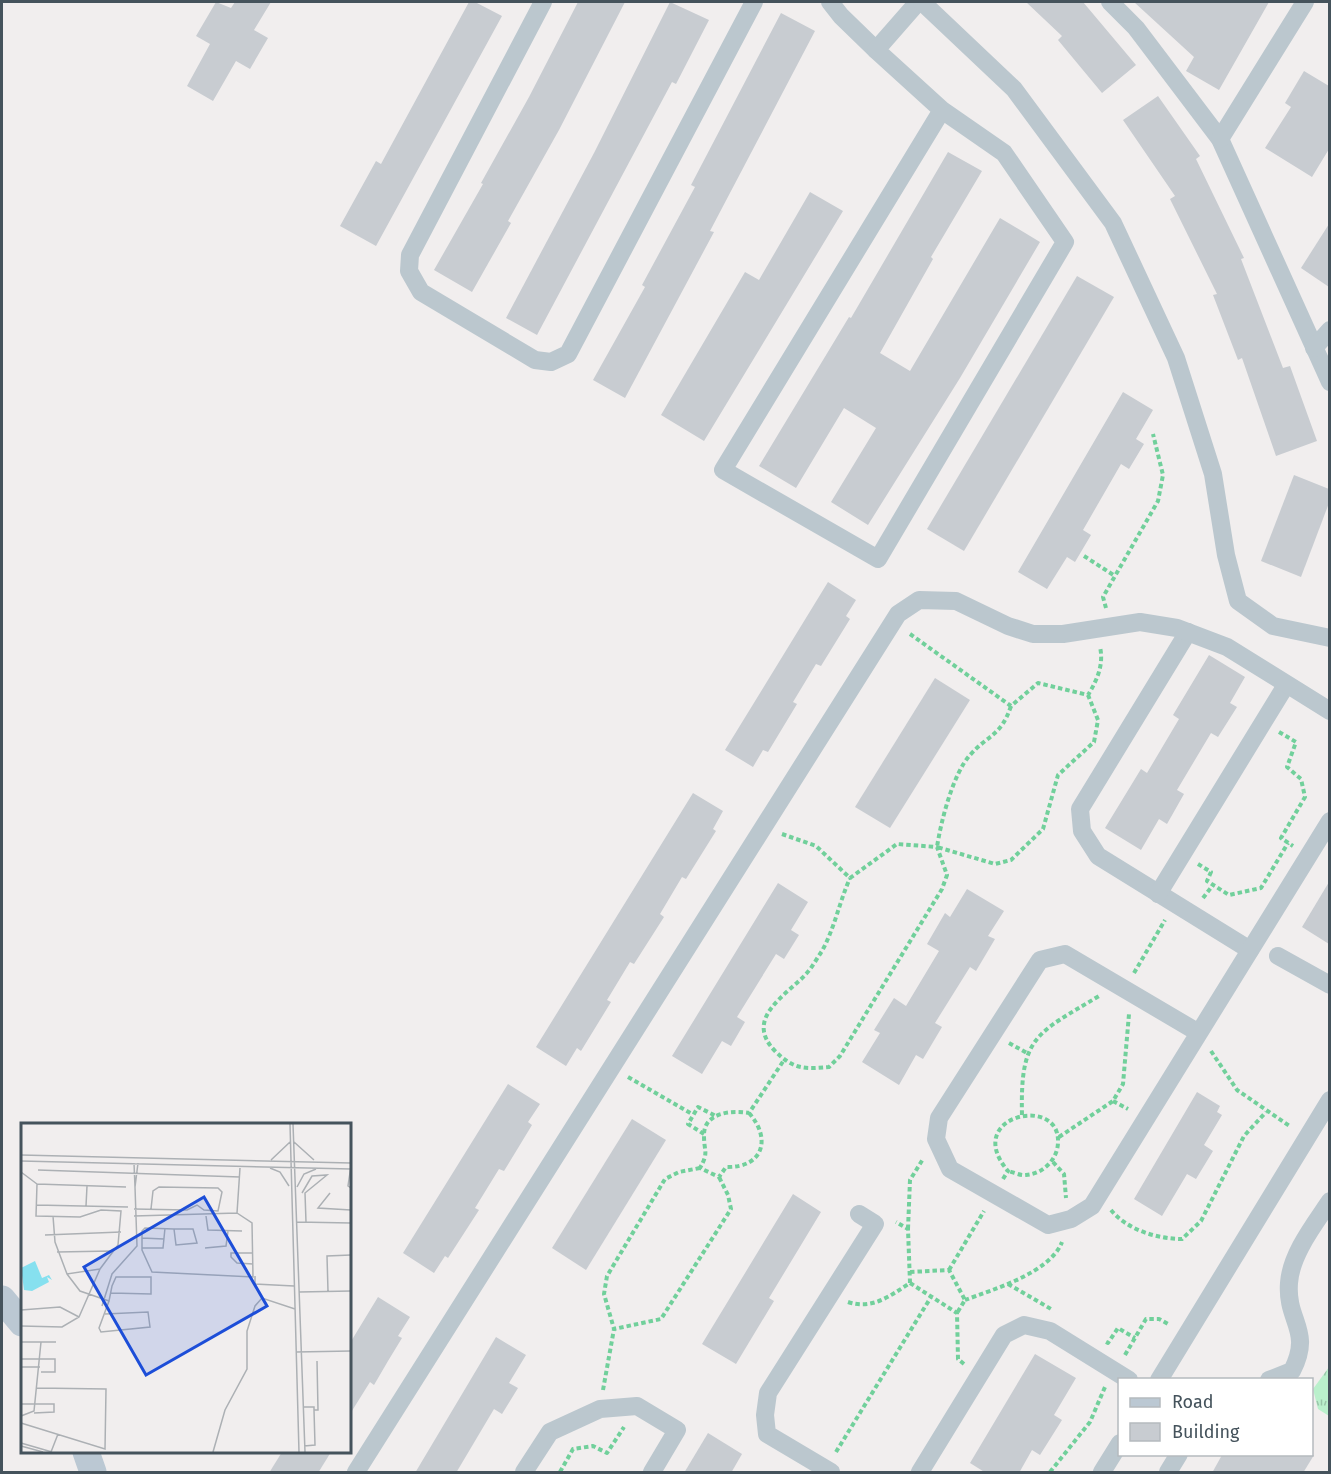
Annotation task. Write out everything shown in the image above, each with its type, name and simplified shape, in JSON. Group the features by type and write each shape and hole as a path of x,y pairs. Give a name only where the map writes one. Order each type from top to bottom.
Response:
{"street":[{"path":"543,2 410,255 409,271 421,292 535,360 551,362 568,354 754,2"},
{"path":"830,2 840,16 942,110 1004,153 1065,242 878,559 723,470 942,110"},
{"path":"876,50 920,2 1014,89 1113,223 1176,357 1213,474 1226,555 1238,601 1273,626 1329,638"},
{"path":"1110,2 1136,28 1220,139 1329,382"},
{"path":"1220,139 1305,2"},
{"path":"1314,348 1329,330"},
{"path":"356,1473 898,615 919,600 956,601 1008,626 1033,634 1063,634 1140,622 1188,632 1227,647 1329,711"},
{"path":"1188,632 1080,809 1082,831 1098,856 1250,950"},
{"path":"1158,894 1286,685"},
{"path":"1199,1033 1065,954 1040,960 939,1118 936,1139 950,1169 1047,1225 1071,1219 1092,1206 1099,1196 1250,950 1308,855 1329,821"},
{"path":"1278,956 1329,985"},
{"path":"1160,1378 1329,1100"},
{"path":"1274,1378 1292,1371 1300,1355 1300,1328 1289,1308 1289,1281 1302,1245 1329,1201"},
{"path":"829,1471 767,1434 765,1415 768,1393 875,1224 860,1215"},
{"path":"2,1299 21,1322"},
{"path":"920,1473 1004,1335 1024,1325 1050,1331 1126,1378"},
{"path":"524,1473 550,1432 600,1409 637,1406 677,1430 652,1473"},
{"path":"1102,1473 1118,1445"},
{"path":"86,1453 93,1473"},
{"path":"1168,1473 1178,1456"}],"path":[{"path":"1088,695 1038,683 1011,706 1004,726 969,756 944,809 937,847 947,875 942,889 840,1056 830,1067 802,1070 784,1060 771,1047 765,1029 768,1009 812,966 837,921 838,906 850,878 897,844 937,847 995,864 1011,860 1042,829 1058,775 1094,742 1098,720 1088,695 1103,660 1103,597 1158,501 1163,475 1154,434"},
{"path":"1084,555 1115,576"},
{"path":"894,622 1011,706"},
{"path":"1263,723 1296,742 1287,767 1301,779 1305,797 1281,838 1308,855"},
{"path":"764,828 816,846 850,878"},
{"path":"1182,854 1211,872 1207,881 1229,895 1262,888 1288,843"},
{"path":"1059,1137 1113,1101 1123,1084 1124,989 1175,904"},
{"path":"1022,1115 1022,1090 1027,1053 1038,1035 1124,989"},
{"path":"1199,1033 1237,1090 1266,1112 1307,1136"},
{"path":"749,1113 784,1060"},
{"path":"612,1067 692,1114"},
{"path":"704,1134 688,1124 692,1114 698,1107 716,1116"},
{"path":"700,1168 708,1154 704,1134 716,1116 733,1110 749,1113 759,1124 762,1138 760,1151 752,1162 742,1167 726,1167 719,1177"},
{"path":"1099,1196 1113,1214 1134,1227 1163,1239 1182,1239 1201,1221 1244,1136 1266,1112"},
{"path":"1022,1115 1040,1116 1051,1124 1059,1137 1053,1162 1025,1176 1008,1171 997,1159 996,1142 999,1127 1011,1118 1022,1115"},
{"path":"910,1283 908,1229 910,1180 922,1159 942,1151"},
{"path":"600,1409 614,1329 604,1294 607,1276 665,1179 680,1172 700,1168 719,1177 728,1195 731,1209 661,1319 614,1329"},
{"path":"949,1270 1008,1171"},
{"path":"860,1215 867,1207 908,1229"},
{"path":"910,1272 949,1270"},
{"path":"949,1270 965,1300 957,1313 958,1359 978,1377"},
{"path":"910,1283 957,1313"},
{"path":"831,1294 850,1303 870,1305 889,1298 910,1283"},
{"path":"1008,1283 1058,1313"},
{"path":"829,1471 931,1297"},
{"path":"1098,1337 1108,1343 1118,1328 1135,1338"},
{"path":"560,1473 573,1449 593,1446 607,1453 637,1406"}],"green space":[{"path":"1329,1367 1329,1416 1318,1409 1313,1389"}],"building":[{"path":"216,2 231,8 235,2 271,2 254,30 268,38 250,69 236,61 213,101 187,86 210,44 196,36"},
{"path":"469,2 475,2 502,16 376,246 340,226 376,161 381,164"},
{"path":"578,2 625,2 559,130 508,221 511,223 472,292 434,270 483,184 481,183"},
{"path":"670,2 709,20 676,84 672,82 537,335 506,318 594,153"},
{"path":"1026,2 1083,2 1136,65 1102,93 1058,40 1062,36"},
{"path":"1134,2 1269,2 1219,90 1186,71 1194,57"},
{"path":"781,13 815,31 710,231 714,232 625,398 593,380 645,287 642,285 695,187 691,185"},
{"path":"1304,71 1329,86 1329,149 1312,177 1265,148 1291,107 1285,103"},
{"path":"1158,96 1200,156 1196,159 1244,258 1241,259 1283,368 1290,366 1317,441 1276,456 1242,358 1238,360 1213,295 1217,294 1170,199 1175,196 1123,120"},
{"path":"948,152 982,171 931,257 933,259 880,353 910,371 1000,218 1040,242 960,378 868,525 831,502 876,428 844,408 796,488 759,466 849,317 851,318"},
{"path":"810,192 843,211 704,441 661,415 745,272 759,280"},
{"path":"1329,224 1329,287 1301,268"},
{"path":"1077,276 1114,297 964,551 927,529"},
{"path":"1123,392 1153,410 1136,439 1144,444 1129,469 1121,464 1083,530 1091,535 1075,562 1067,557 1047,589 1018,572"},
{"path":"1294,475 1329,489 1329,503 1301,577 1261,561"},
{"path":"828,582 856,600 846,616 850,619 821,666 816,664 793,702 797,704 768,752 763,750 753,767 725,750"},
{"path":"1209,655 1245,677 1230,703 1237,707 1218,737 1211,733 1177,790 1184,794 1167,824 1159,819 1141,850 1105,828 1141,769 1147,773 1179,719 1173,715"},
{"path":"935,678 970,700 890,828 855,807"},
{"path":"693,793 723,811 713,829 716,831 686,879 682,877 660,914 664,917 634,964 630,962 607,1000 611,1002 581,1051 577,1048 566,1066 536,1047"},
{"path":"1329,882 1329,944 1302,927"},
{"path":"778,883 808,902 791,930 799,935 784,959 776,954 737,1017 745,1022 731,1046 722,1041 702,1074 672,1056"},
{"path":"967,889 1004,911 988,936 995,939 976,971 970,967 935,1023 942,1027 923,1059 916,1055 899,1085 862,1062 880,1033 874,1030 894,998 906,1006 939,951 927,944 945,913 950,917"},
{"path":"508,1084 540,1104 528,1122 532,1125 504,1171 499,1169 475,1208 479,1210 448,1258 445,1256 434,1273 403,1253"},
{"path":"1197,1092 1220,1106 1217,1112 1222,1115 1204,1145 1213,1151 1196,1179 1187,1174 1162,1216 1134,1199"},
{"path":"632,1119 666,1140 586,1270 552,1248"},
{"path":"793,1194 821,1212 769,1298 774,1301 736,1364 702,1344"},
{"path":"378,1297 410,1317 398,1336 402,1338 374,1385 370,1382 351,1412 351,1341"},
{"path":"496,1337 526,1355 509,1383 518,1388 502,1414 494,1409 456,1473 415,1473"},
{"path":"1035,1354 1076,1378 1054,1415 1062,1420 1040,1455 1032,1450 1019,1473 986,1473 970,1463"},
{"path":"708,1433 742,1454 731,1473 684,1473"},
{"path":"281,1453 330,1453 318,1473 269,1473"},
{"path":"1314,1455 1303,1473 1212,1473 1221,1456"}]}
